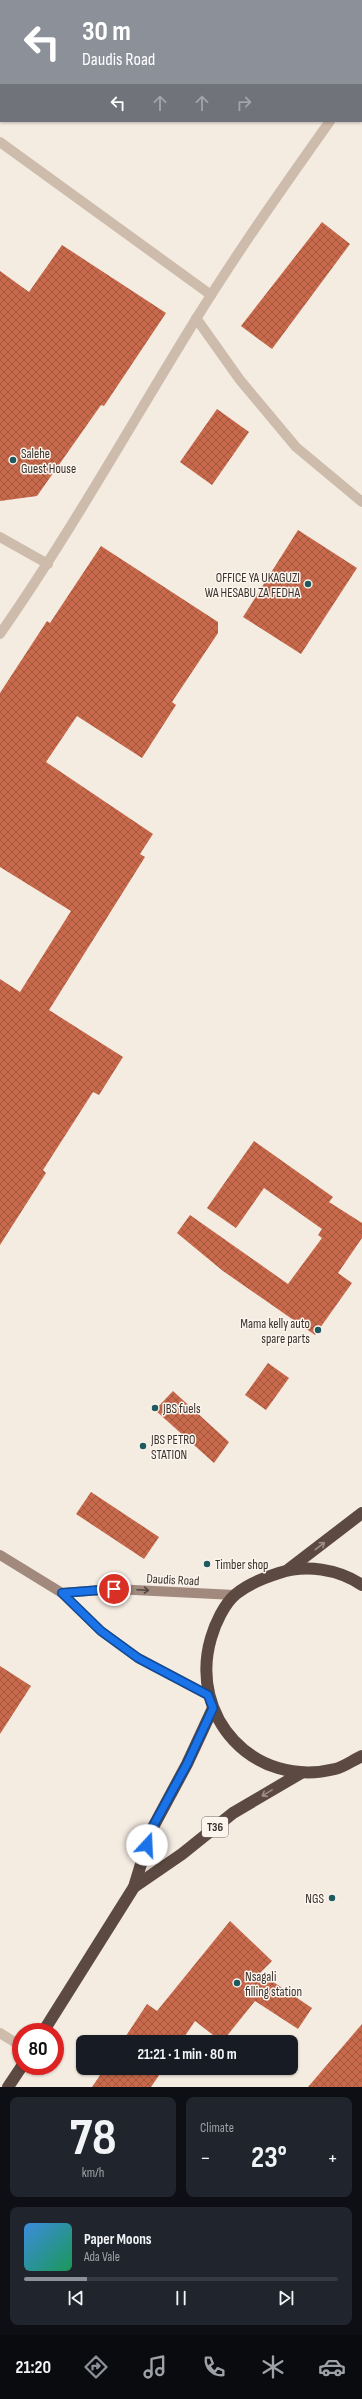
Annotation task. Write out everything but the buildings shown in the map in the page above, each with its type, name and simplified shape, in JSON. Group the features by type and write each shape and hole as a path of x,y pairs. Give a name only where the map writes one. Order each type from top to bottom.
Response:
{"highway":[{"name":"T36","path":"362,1513 289,1569 259,1580 235,1595 214,1626 205,1656 206,1688 217,1719 236,1744 266,1764 300,1772 335,1769 362,1756"},
{"name":"T36","path":"289,1569 321,1568 352,1578 362,1585"},
{"name":"T36","path":"49,2023 134,1887 151,1830 187,1764 213,1708"},
{"name":"T36","path":"134,1887 182,1854 233,1813 300,1772"},
{"path":"8,2087 16,2075"}],"street":[{"path":"0,634 48,564 196,318 257,224 329,122"},
{"path":"0,142 211,295"},
{"path":"196,318 240,380 296,447 362,502"},
{"path":"0,537 48,564"},
{"path":"0,1555 62,1593 101,1631 138,1658 208,1695"},
{"name":"Daudis Road","path":"62,1593 114,1589 235,1595"},
{"path":"0,2032 12,2040"}],"place":[{"name":"Salehe Guest House","path":"13,460"},
{"name":"OFFICE YA UKAGUZI WA HESABU ZA FEDHA","path":"308,584"},
{"name":"Mama kelly auto spare parts","path":"318,1330"},
{"name":"JBS fuels","path":"155,1408"},
{"name":"JBS PETRO STATION","path":"143,1446"},
{"name":"Timber shop","path":"207,1564"},
{"name":"NGS","path":"332,1898"},
{"name":"Nsagali filling station","path":"237,1983"}],"route":[{"path":"114,1589 62,1593 101,1631 138,1658 208,1695 213,1708 187,1764 151,1830 147,1845"}]}
